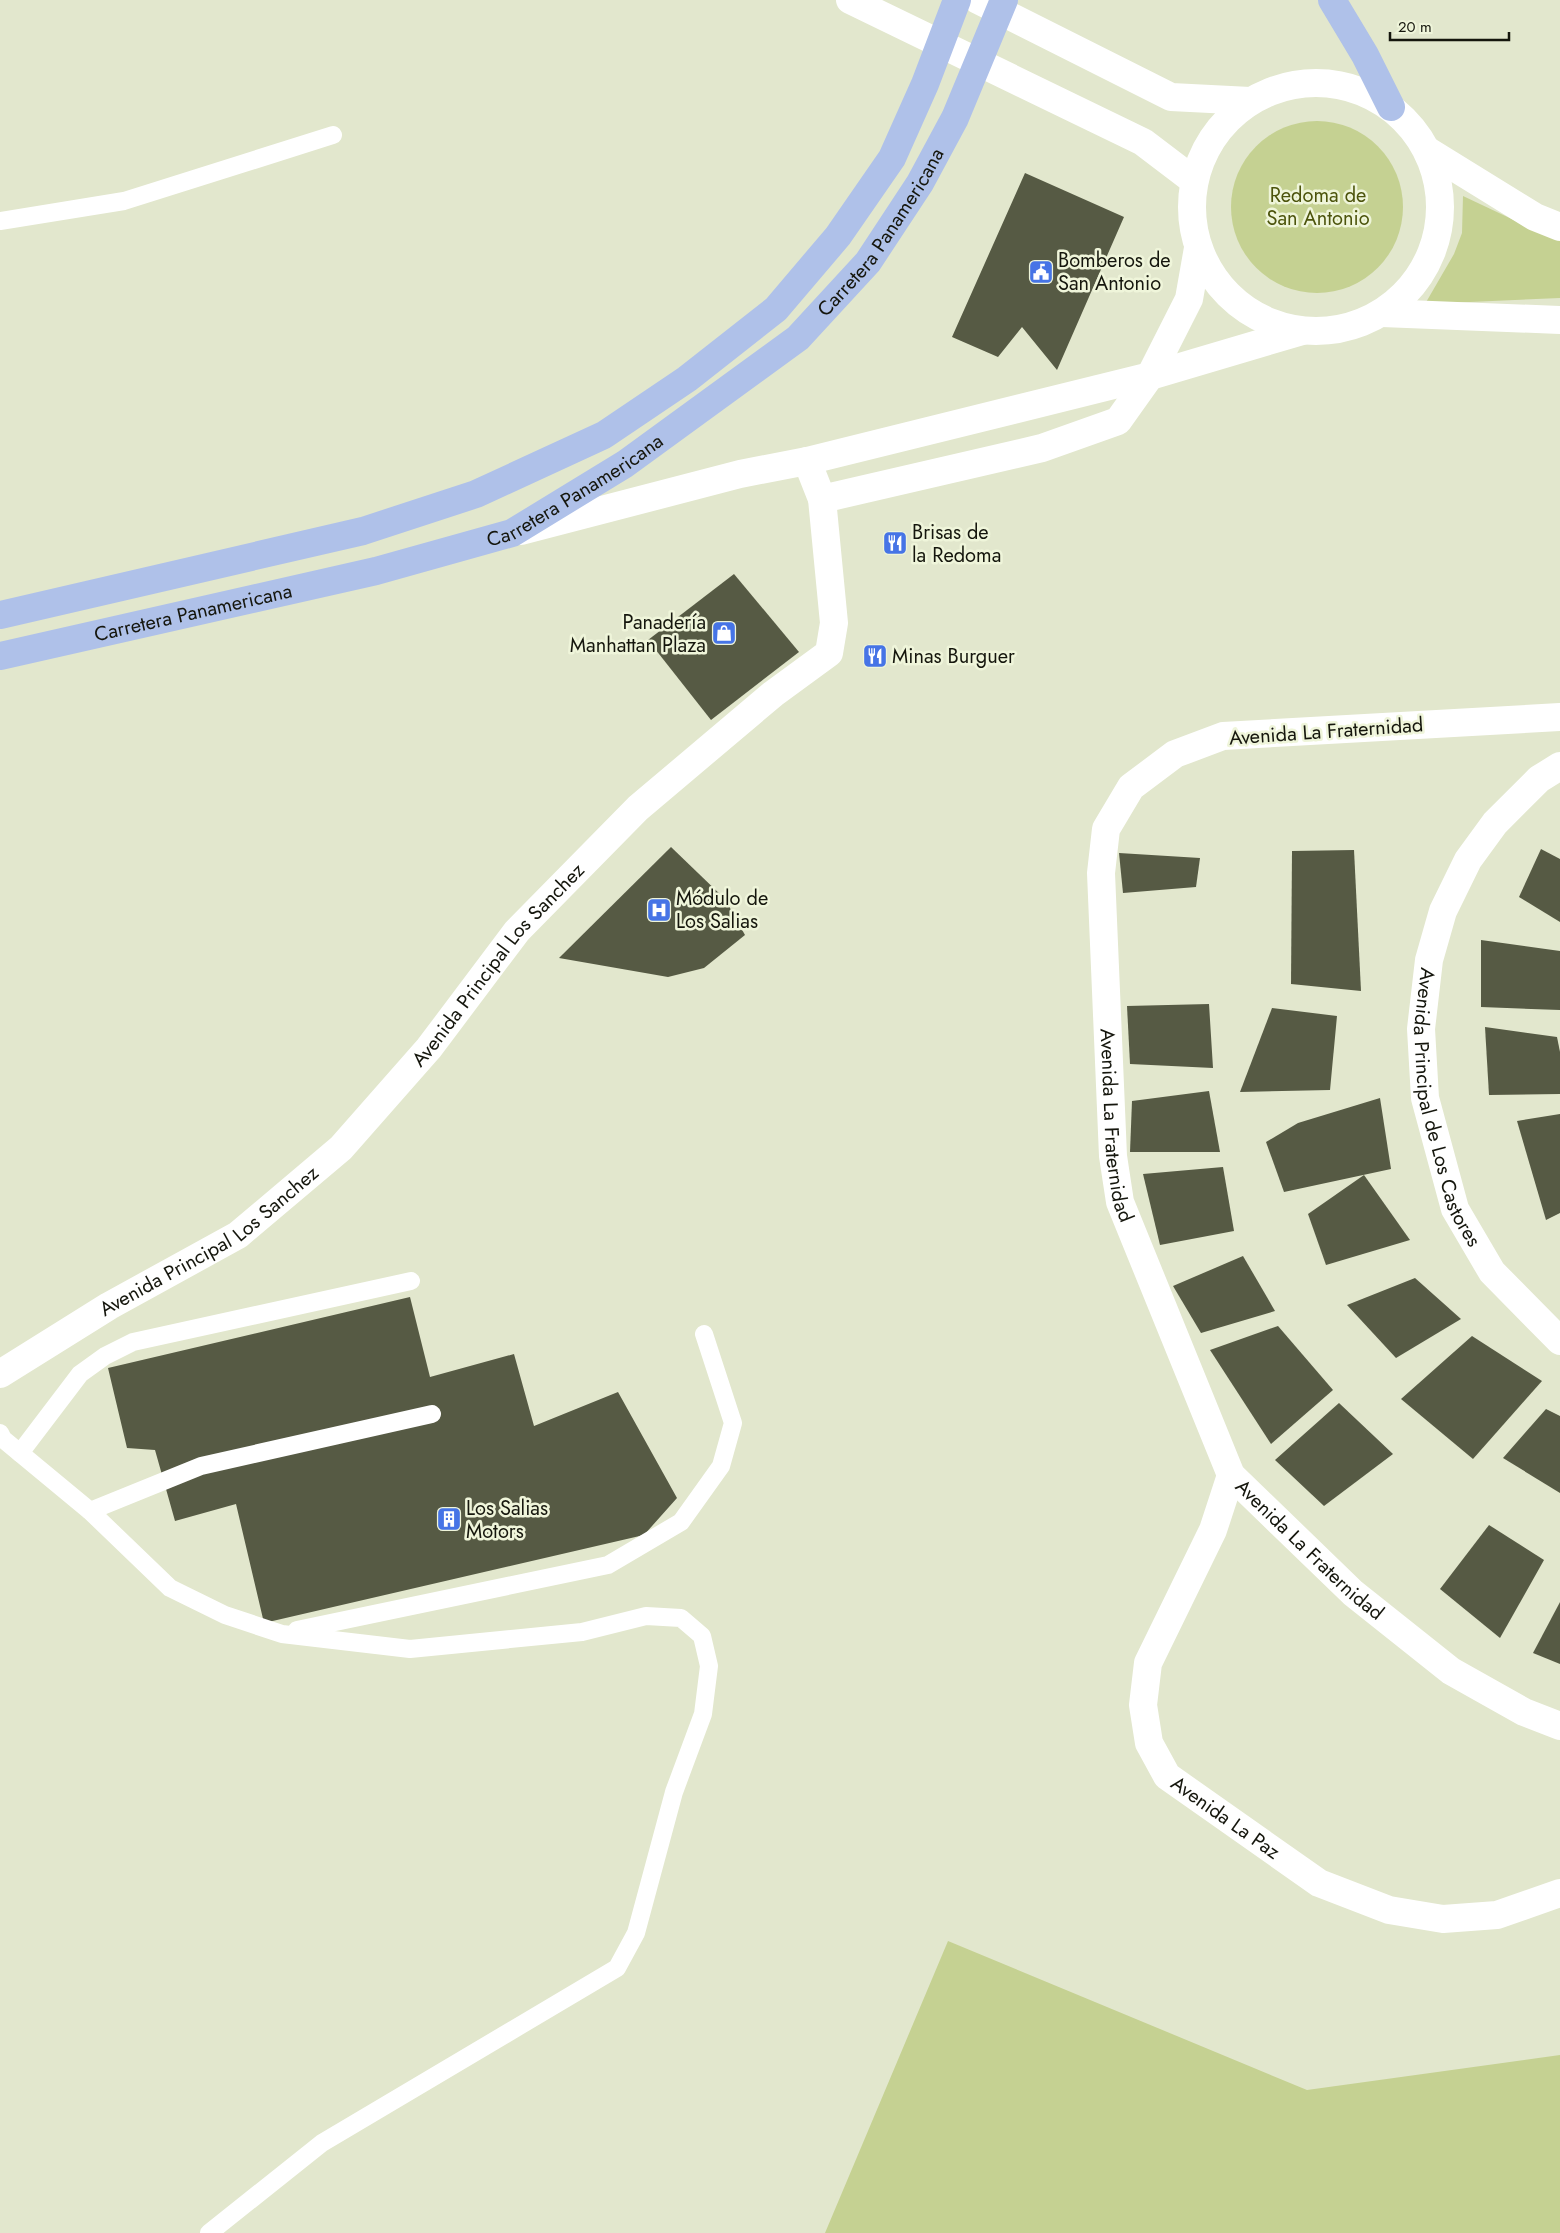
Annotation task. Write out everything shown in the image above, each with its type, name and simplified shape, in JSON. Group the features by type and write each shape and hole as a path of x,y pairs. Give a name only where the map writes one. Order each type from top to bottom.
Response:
{"main road":[{"name":"Carretera Panamericana","path":"0,615 363,531 476,494 604,435 687,379 776,309 838,236 892,158 925,84 957,0"},
{"name":"Carretera Panamericana","path":"0,656 376,571 512,533 625,464 798,338 868,262 920,183 955,118 1004,0"},
{"path":"1332,0 1365,55 1391,107"}],"street":[{"path":"850,0 1143,142 1194,180"},
{"path":"978,0 1171,97 1250,101"},
{"path":"512,533 740,474 807,461 1150,376 1302,331 1343,329 1382,313 1411,289 1431,258 1441,222 1440,186 1428,151 1418,134 1391,107 1347,86 1296,83 1250,101 1214,135 1194,180 1191,214 1198,248 1221,288 1257,317 1302,331"},
{"path":"1428,151 1534,217 1560,227"},
{"path":"822,499 1042,448 1118,421 1150,376 1189,299 1198,248"},
{"path":"1382,313 1560,320"},
{"name":"Avenida Principal Los Sanchez","path":"0,1374 109,1306 238,1235 341,1148 429,1048 517,931 530,917 638,808 773,694 829,653 834,623 822,499 807,461"},
{"name":"Avenida La Fraternidad","path":"1560,717 1223,736 1175,754 1131,787 1106,829 1101,873 1113,1156 1120,1202 1231,1475 1353,1592 1451,1671 1524,1712 1560,1726"},
{"name":"Avenida Principal de Los Castores","path":"1560,766 1539,779 1495,823 1468,860 1443,911 1431,952 1421,1029 1425,1098 1455,1208 1492,1272 1560,1341"},
{"name":"Avenida La Paz","path":"1231,1475 1214,1530 1148,1663 1143,1706 1149,1743 1167,1776 1319,1883 1389,1910 1443,1919 1497,1915 1560,1893"}],"lane":[{"path":"0,221 124,201 333,134"},
{"path":"20,1453 80,1374 105,1356 133,1342 412,1281"},
{"path":"282,1634 608,1565 681,1522 721,1466 733,1423 704,1334"},
{"path":"90,1511 201,1466 432,1414"},
{"path":"0,1433 3,1439 90,1511 170,1588 225,1616 282,1634 410,1649 582,1632 646,1616 681,1618 702,1636 709,1666 703,1714 674,1792 636,1933 617,1968 322,2143 208,2233"}],"green space":[{"name":"Redoma de San Antonio","path":"1317,121 1334,123 1350,128 1378,146 1396,174 1401,190 1403,207 1401,224 1396,240 1378,268 1350,286 1334,291 1317,293 1300,291 1284,286 1256,268 1238,240 1233,224 1231,207 1233,190 1238,174 1256,146 1284,128 1300,123"},
{"path":"1463,196 1533,229 1560,239 1560,298 1425,304 1454,254 1462,233"},
{"path":"948,1941 1307,2090 1560,2055 1560,2233 825,2233"}],"building":[{"name":"Bomberos de San Antonio","path":"1025,173 1124,217 1057,370 1022,327 998,357 952,337"},
{"path":"734,574 799,652 711,720 648,640"},
{"path":"671,847 725,899 745,935 704,968 668,977 559,958"},
{"path":"1541,849 1560,859 1560,922 1519,897"},
{"path":"1354,850 1361,991 1291,984 1292,851"},
{"path":"1119,853 1200,858 1196,887 1123,893"},
{"path":"1481,940 1560,951 1560,1010 1481,1007"},
{"path":"1209,1004 1213,1068 1130,1064 1127,1006"},
{"path":"1272,1008 1337,1016 1330,1090 1240,1092"},
{"path":"1485,1027 1557,1037 1560,1052 1560,1094 1489,1095"},
{"path":"1209,1091 1220,1152 1130,1152 1132,1101"},
{"path":"1380,1098 1391,1169 1284,1192 1266,1142 1298,1123"},
{"path":"1560,1114 1560,1213 1546,1220 1517,1121"},
{"path":"1223,1167 1234,1231 1160,1245 1143,1174"},
{"path":"1364,1175 1410,1240 1326,1265 1308,1214"},
{"path":"1243,1256 1275,1311 1201,1333 1173,1286"},
{"path":"1415,1278 1461,1319 1396,1358 1347,1305"},
{"path":"410,1297 430,1377 514,1354 534,1426 618,1392 677,1498 644,1535 264,1623 236,1504 175,1521 155,1450 127,1448 108,1368"},
{"path":"1278,1326 1333,1390 1271,1444 1210,1350"},
{"path":"1472,1336 1542,1381 1473,1459 1401,1399"},
{"path":"1339,1403 1393,1454 1324,1506 1275,1460"},
{"path":"1546,1409 1560,1416 1560,1493 1503,1458"},
{"path":"1489,1525 1544,1560 1500,1638 1440,1589"},
{"path":"1560,1602 1560,1664 1533,1653"}],"place":[{"name":"Bomberos de San Antonio","path":"1041,272"},
{"name":"Brisas de la Redoma","path":"895,543"},
{"name":"Panadería Manhattan Plaza","path":"724,633"},
{"name":"Minas Burguer","path":"875,656"},
{"name":"Módulo de Los Salias","path":"659,910"},
{"name":"Los Salias Motors","path":"449,1519"}]}
